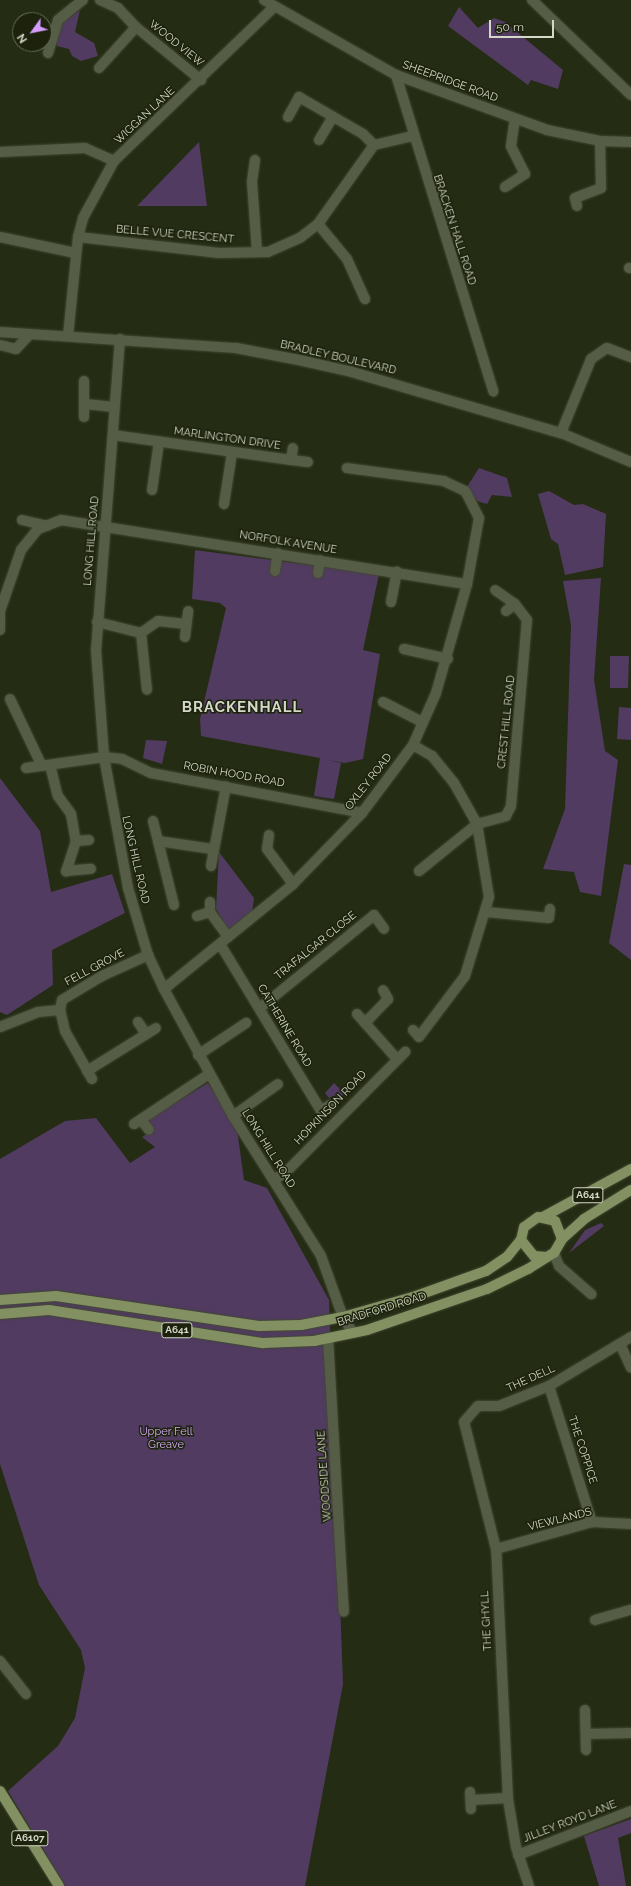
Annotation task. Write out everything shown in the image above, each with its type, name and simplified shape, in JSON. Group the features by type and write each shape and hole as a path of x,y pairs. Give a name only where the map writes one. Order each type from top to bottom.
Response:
{"main road":[{"name":"BRADFORD ROAD","path":"0,1300 56,1296 259,1326 300,1325 343,1317 486,1271 507,1257 522,1240 528,1222 543,1217 631,1169"},
{"name":"A641","path":"562,1239 584,1219 631,1190"},
{"path":"522,1240 534,1256 551,1255 562,1239 559,1226 543,1217"},
{"name":"BRADFORD ROAD","path":"0,1314 49,1310 263,1343 328,1338 353,1333 487,1289 551,1255"},
{"name":"A6107","path":"0,1791 59,1886"}],"street":[{"path":"48,53 49,38 58,20 84,0"},
{"name":"WOOD VIEW","path":"100,0 118,8 136,27 201,80"},
{"name":"SHEEPRIDGE ROAD","path":"264,0 396,75 515,119 600,141 631,142"},
{"path":"532,0 631,95"},
{"name":"WIGGAN LANE","path":"0,152 85,148 114,161 201,80 274,7"},
{"name":"WOOD VIEW","path":"99,68 136,27"},
{"name":"BRACKEN HALL ROAD","path":"396,75 412,136 493,392"},
{"path":"288,117 299,97 333,117 374,145 412,136"},
{"path":"319,140 333,117"},
{"path":"505,187 525,174 512,146 515,119"},
{"path":"575,198 601,188 600,141"},
{"name":"BELLE VUE CRESCENT","path":"78,237 219,252 257,252 301,237 318,224 374,145"},
{"path":"255,160 252,182 257,252"},
{"path":"68,336 75,252 78,237 83,218 114,161"},
{"path":"318,224 347,259 365,299"},
{"path":"0,237 75,252"},
{"name":"BRADLEY BOULEVARD","path":"0,332 28,336 68,336 236,348 307,362 561,433 631,462"},
{"path":"0,345 16,349 28,336"},
{"name":"LONG HILL ROAD","path":"120,340 97,622 104,757 116,836 148,955 164,989 198,1055 233,1116 321,1256 343,1317 353,1333"},
{"path":"561,433 591,359 607,348 631,357"},
{"path":"84,381 84,417"},
{"path":"85,404 114,407"},
{"name":"MARLINGTON DRIVE","path":"113,435 232,453 308,462"},
{"name":"MARLINGTON DRIVE","path":"152,490 159,442"},
{"name":"MARLINGTON DRIVE","path":"291,460 293,448"},
{"path":"224,504 232,453"},
{"name":"OXLEY ROAD","path":"164,989 293,884 362,813 413,745 448,659 467,584 479,518 465,491 444,481 347,468"},
{"path":"22,520 47,526"},
{"name":"NORFOLK AVENUE","path":"47,526 61,520 104,528 278,553 467,584"},
{"path":"0,630 0,611 22,550 38,530 47,526"},
{"path":"276,571 278,553"},
{"path":"318,573 320,560"},
{"path":"390,594 396,572"},
{"name":"CREST HILL ROAD","path":"478,824 506,816 511,806 527,642 527,620 515,604 495,590"},
{"path":"506,611 515,604"},
{"path":"185,637 188,611"},
{"path":"97,622 141,633 158,621 186,624"},
{"path":"141,633 147,690"},
{"path":"404,649 448,659"},
{"path":"10,698 46,765 58,796 71,814 76,842 66,871 91,870"},
{"path":"383,702 422,722"},
{"path":"413,745 437,762 454,783 478,824 489,897 486,912 465,976 419,1037 413,1030"},
{"name":"ROBIN HOOD ROAD","path":"26,768 104,757 122,759 151,773 362,813"},
{"path":"211,866 212,849 226,786"},
{"path":"153,821 174,905"},
{"path":"422,863 478,824"},
{"path":"269,835 267,850 293,884"},
{"path":"76,842 89,840"},
{"path":"158,841 212,849"},
{"path":"197,916 210,907 228,937"},
{"path":"486,912 549,918"},
{"name":"TRAFALGAR CLOSE","path":"260,1008 374,915 384,929"},
{"name":"CATHERINE ROAD","path":"220,944 321,1111 330,1106"},
{"name":"FELL GROVE","path":"60,1010 62,1000 70,994 148,955"},
{"path":"357,1014 365,1023 388,999 383,990"},
{"path":"0,1027 38,1012 60,1010 69,1042 90,1075 156,1028"},
{"path":"138,1022 146,1034"},
{"path":"198,1055 246,1023"},
{"name":"HOPKINSON ROAD","path":"274,1180 287,1171 401,1055 365,1023"},
{"path":"149,1130 138,1122 209,1074"},
{"path":"233,1116 272,1095 278,1084"},
{"path":"551,1255 559,1266 591,1294"},
{"name":"THE DELL","path":"469,1447 464,1422 470,1411 478,1406 499,1406 549,1386 631,1337"},
{"name":"WOODSIDE LANE","path":"328,1338 344,1612"},
{"path":"620,1344 631,1368"},
{"name":"THE COPPICE","path":"549,1386 592,1522"},
{"name":"THE GHYLL","path":"469,1447 496,1549 508,1798 518,1855 529,1886"},
{"name":"VIEWLANDS","path":"496,1549 592,1522 631,1524"},
{"path":"596,1620 631,1610"},
{"path":"0,1661 26,1694"},
{"path":"585,1710 586,1750"},
{"path":"586,1734 631,1733"},
{"path":"471,1800 508,1798"},
{"name":"JILLEY ROYD LANE","path":"518,1855 631,1811"}],"green space":[{"path":"459,7 478,28 494,18 505,22 563,70 558,89 531,80 528,85 448,26"},
{"path":"80,10 75,32 94,43 98,56 81,61 72,56 69,49 57,46 55,40 63,22"},
{"path":"199,142 207,206 137,206"},
{"path":"479,468 507,478 512,497 492,495 487,504 477,501 467,487"},
{"path":"549,491 574,505 583,504 606,514 603,567 565,575 558,544 551,539 538,494"},
{"path":"195,550 379,574 363,650 380,654 363,759 345,763 327,760 341,763 334,799 314,796 320,758 201,736 200,719 226,608 220,603 192,599"},
{"path":"601,578 594,680 605,751 618,760 601,896 580,892 574,872 543,869 565,809 571,625 563,581"},
{"path":"610,656 629,656 628,688 610,688"},
{"path":"619,707 631,708 631,740 617,739"},
{"path":"146,740 167,741 162,764 143,758"},
{"path":"0,778 40,831 51,892 112,874 125,913 52,950 53,985 7,1015 0,1012"},
{"path":"219,852 254,898 252,913 229,931 216,909"},
{"path":"624,864 631,865 631,960 609,943"},
{"name":"Upper Fell Greave","path":"208,1083 237,1129 244,1180 267,1188 329,1300 343,1684 305,1886 65,1886 8,1791 58,1746 75,1718 85,1668 81,1650 39,1585 0,1464 0,1159 65,1121 96,1118 130,1163 155,1147 142,1137 152,1131 146,1120"},
{"path":"334,1083 344,1093 339,1101 335,1095 329,1098 325,1093"},
{"path":"601,1223 604,1226 569,1253 585,1230"},
{"path":"631,1819 631,1833 618,1838 626,1886 599,1886 584,1836"}],"district":[{"name":"BRACKENHALL","path":"242,708"}]}
